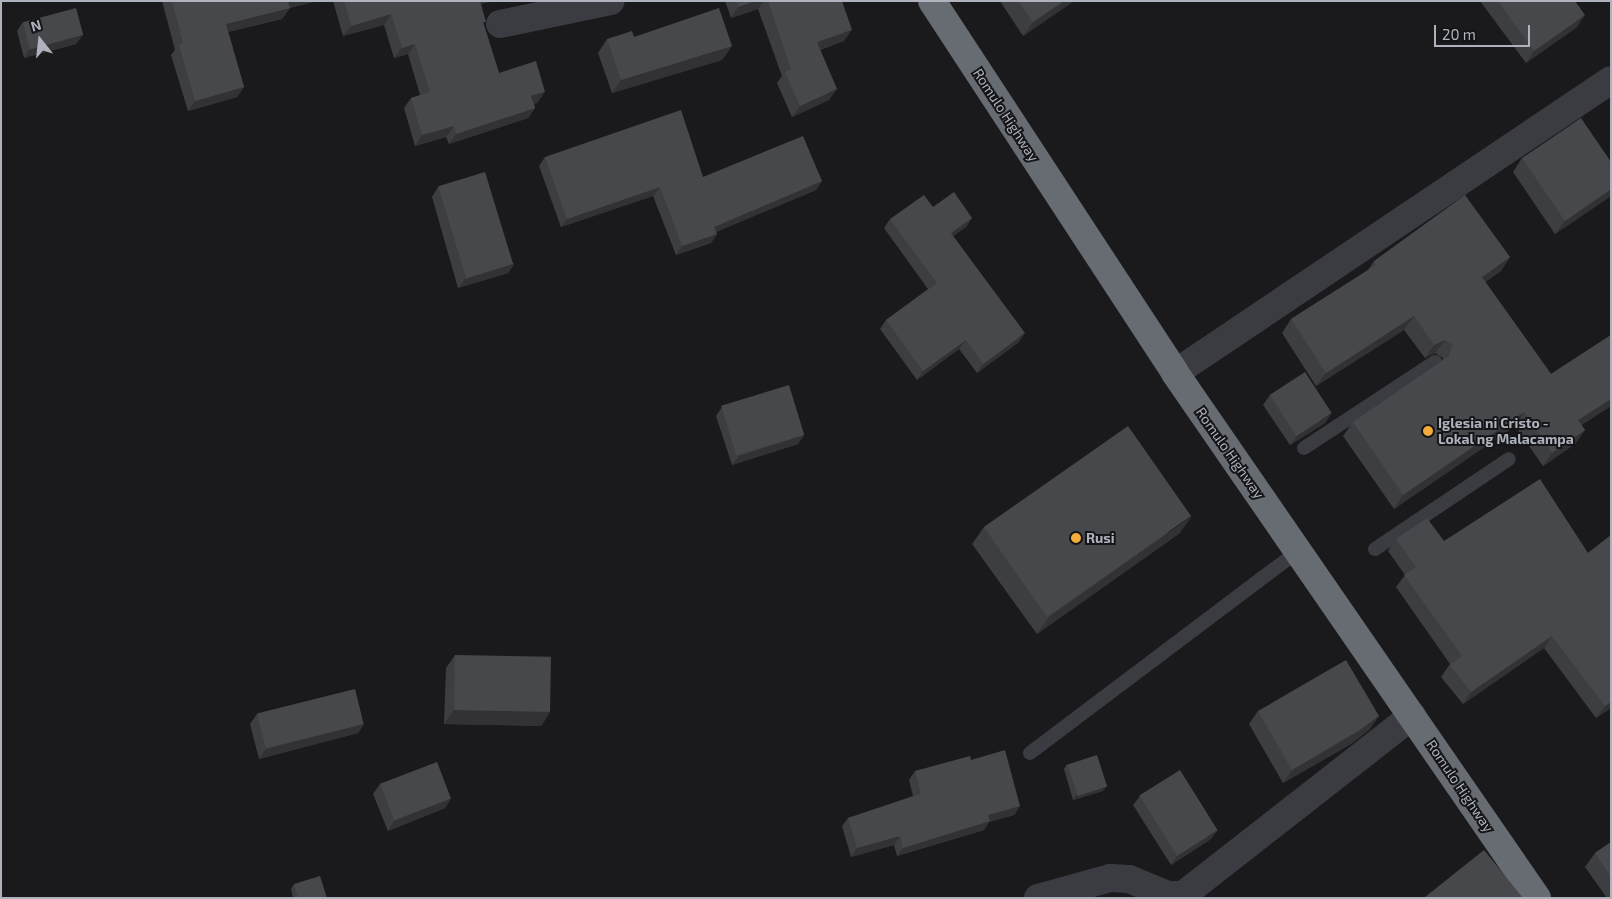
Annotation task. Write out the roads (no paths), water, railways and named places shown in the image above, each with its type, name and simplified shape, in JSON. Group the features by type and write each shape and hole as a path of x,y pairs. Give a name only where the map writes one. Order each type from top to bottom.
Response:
{"highway":[{"name":"Romulo Highway","path":"932,1 1175,373 1537,898"}],"street":[{"path":"500,24 611,1"},
{"path":"1175,373 1611,80"},
{"path":"1038,898 1110,878 1130,879 1168,895 1182,895 1412,716"}],"lane":[{"path":"1304,448 1435,362"},
{"path":"1375,549 1509,459"},
{"path":"1030,754 1298,551"}],"place":[{"name":"Iglesia ni Cristo - Lokal ng Malacampa","path":"1428,431"},
{"name":"Rusi","path":"1076,538"}]}
